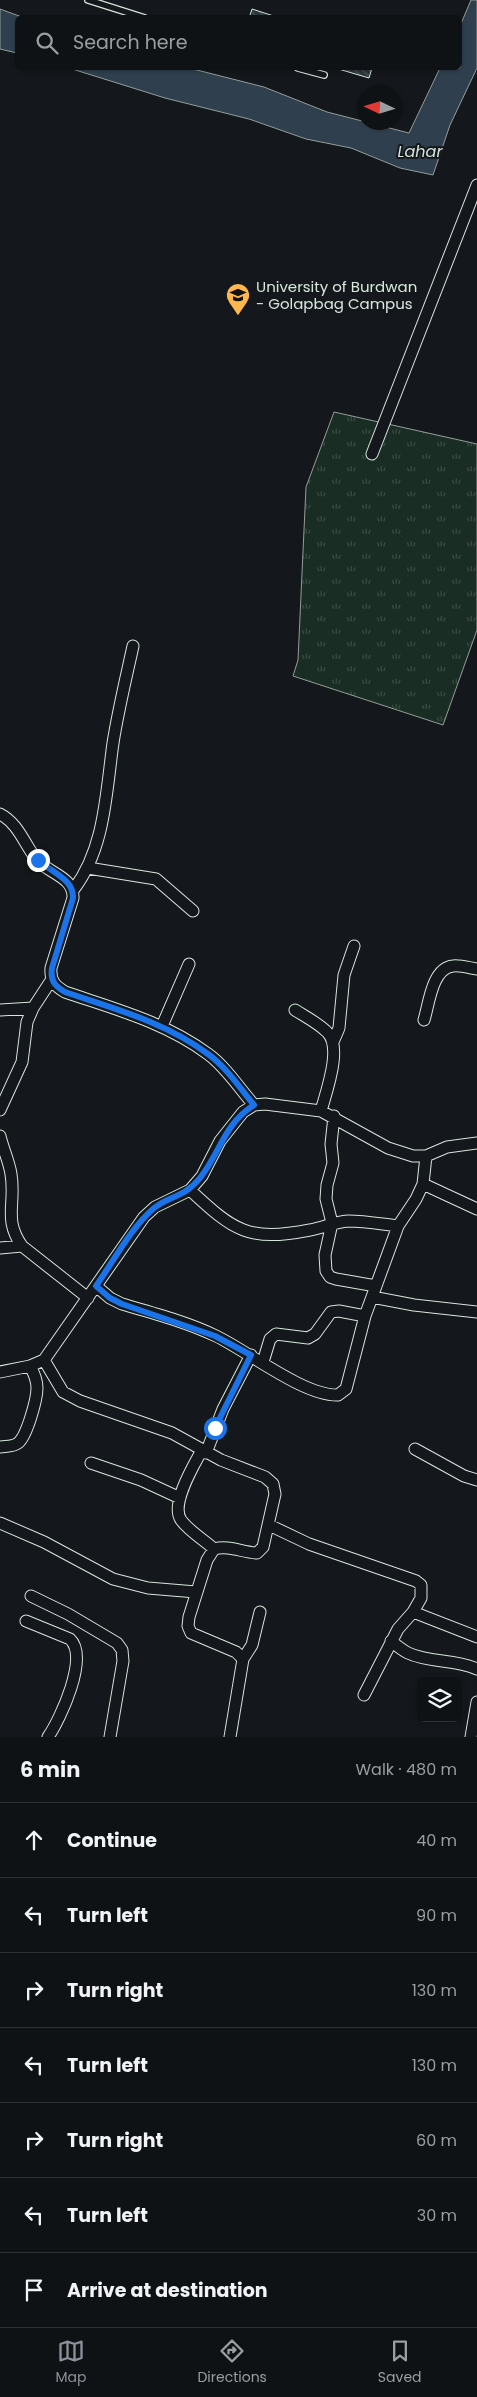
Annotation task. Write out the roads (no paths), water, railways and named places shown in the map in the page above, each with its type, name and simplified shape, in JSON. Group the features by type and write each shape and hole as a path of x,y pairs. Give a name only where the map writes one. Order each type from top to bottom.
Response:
{"street":[{"path":"372,454 477,185"},
{"path":"133,646 118,718 100,830 88,868 74,889 52,968 52,979 56,987 65,992 162,1026 208,1054 254,1105"},
{"path":"0,814 8,818 16,827 38,860 70,883 74,889"},
{"path":"88,868 156,879 193,911"},
{"path":"333,1042 339,1028 344,975 354,946"},
{"path":"162,1026 189,964"},
{"path":"424,1020 437,976 442,969 452,966 477,969"},
{"path":"0,1110 22,1062 27,1022 33,1008 52,979"},
{"path":"0,1010 33,1008"},
{"path":"295,1010 328,1032 333,1042 334,1055 321,1111"},
{"path":"0,1372 30,1366 44,1360 144,1217 155,1207 190,1190 202,1176 220,1141 243,1112 254,1105 265,1104 321,1111 334,1116 388,1148 414,1156 426,1156 447,1147 477,1142"},
{"path":"334,1116 331,1144 333,1164 327,1185 326,1199 332,1223 325,1256 326,1271 330,1277 414,1305 477,1312"},
{"path":"0,1136 11,1172 13,1187 10,1223 14,1235 22,1246 88,1298"},
{"path":"96,1286 110,1298 122,1304 215,1336 302,1386 329,1396 338,1395 346,1388 365,1316 398,1226 416,1199 423,1184 426,1156"},
{"path":"423,1184 477,1209"},
{"path":"190,1190 223,1221 237,1229 260,1234 288,1235 317,1229 332,1223 348,1221 398,1226"},
{"path":"0,1248 22,1246"},
{"path":"263,1362 270,1339 276,1334 308,1338 315,1334 331,1312 339,1311 365,1316"},
{"path":"214,1549 181,1519 178,1510 180,1498 251,1355"},
{"path":"44,1360 63,1392 71,1397 150,1424 204,1451 265,1477 273,1484 275,1494 263,1547 256,1552 247,1552 226,1546 214,1549 207,1560 189,1617 188,1626 191,1633 236,1652 243,1659"},
{"path":"0,1447 12,1446 20,1442 26,1430 37,1390 36,1377 30,1366"},
{"path":"415,1449 464,1476 477,1480"},
{"path":"91,1462 141,1480 180,1498"},
{"path":"0,1522 44,1542 113,1580 148,1588 196,1592"},
{"path":"269,1525 309,1544 416,1581 422,1589 421,1598 391,1641 364,1695"},
{"path":"31,1596 68,1614 117,1643 122,1650 123,1661 110,1737"},
{"path":"230,1737 243,1659 252,1645 260,1612"},
{"path":"412,1612 477,1637"},
{"path":"26,1621 70,1639 75,1644 78,1652 67,1700 48,1737"},
{"path":"391,1641 422,1658 467,1665 477,1669"},
{"path":"471,1737 477,1702"}],"lane":[{"path":"88,0 136,15"},
{"path":"305,70 324,75"}],"water":[{"name":"Lahar","path":"471,0 477,0 477,68 450,125 433,175 400,168 351,148 306,139 249,119 165,98 75,70 197,70 264,87 327,112 357,120 357,130 397,130 409,133 439,70 462,70 462,21"},
{"path":"0,9 16,15 15,53 0,49"}],"place":[{"name":"University of Burdwan - Golapbag Campus","path":"238,316"}]}
